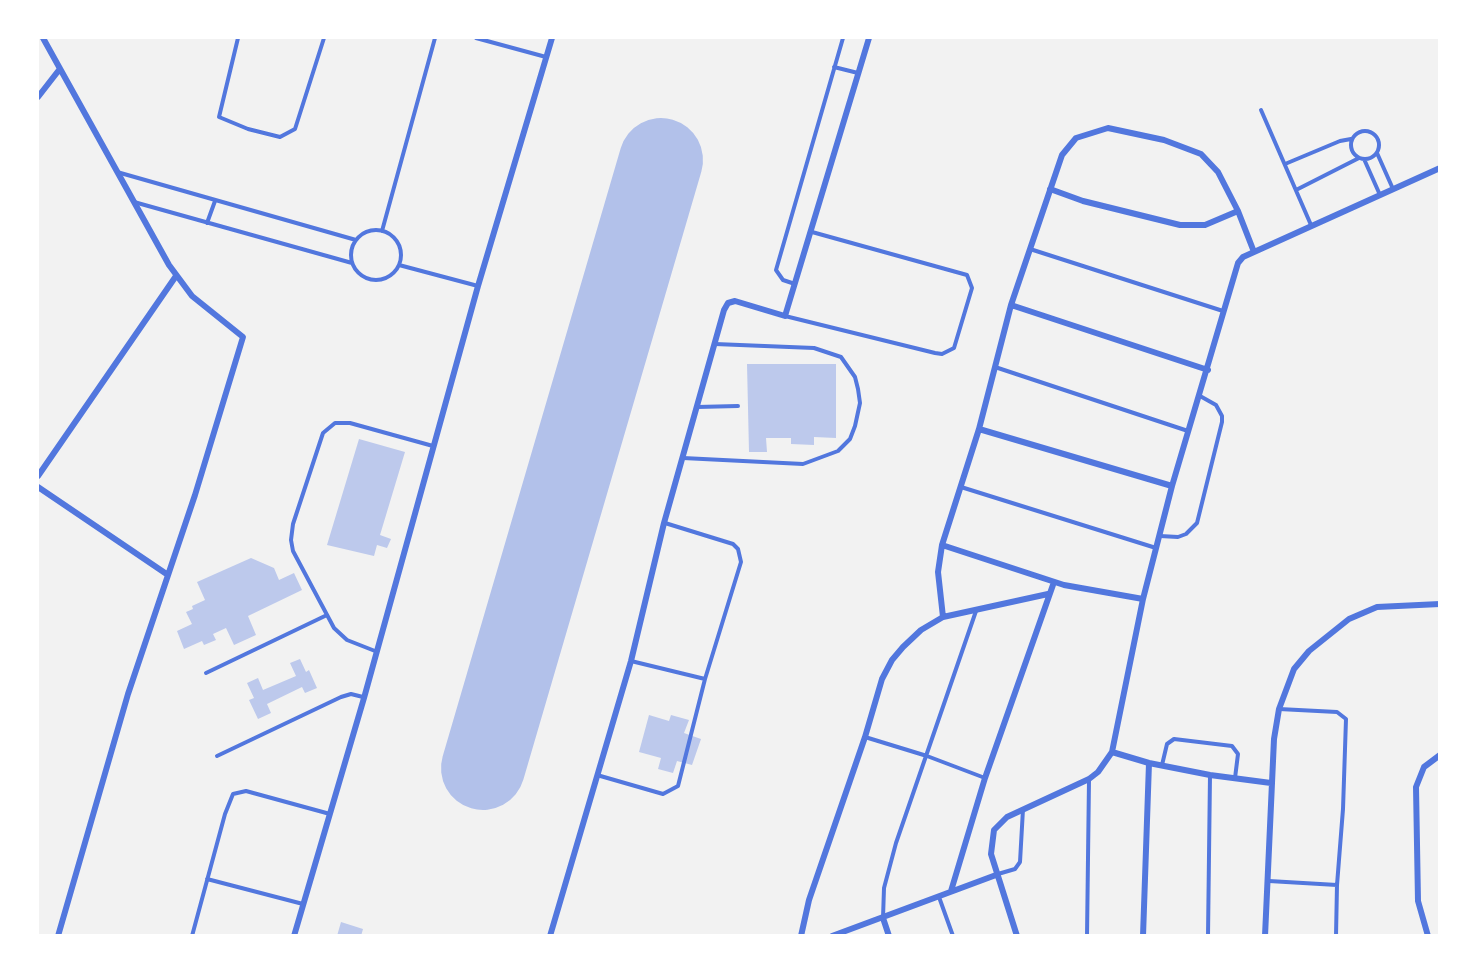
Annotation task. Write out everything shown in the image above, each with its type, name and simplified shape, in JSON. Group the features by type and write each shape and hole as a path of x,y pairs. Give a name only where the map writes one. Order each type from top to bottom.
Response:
{"street":[{"path":"43,38 176,276 200,303 243,337 230,386 128,694 58,936"},
{"path":"294,936 364,698 375,651 478,286 552,38"},
{"path":"550,936 631,660 664,523 724,310 729,303 744,302 785,316 869,38"},
{"path":"38,98 59,70"},
{"path":"943,616 938,572 942,545 962,487 1011,305 1050,189 1069,145 1076,138 1108,128 1164,140 1201,154 1218,172 1238,211 1254,252"},
{"path":"1017,936 996,875 991,847 994,830 1007,817 1075,788 1089,779 1098,772 1112,752 1143,598 1172,486 1238,263 1254,252 1311,225 1440,168"},
{"path":"1050,189 1083,201 1180,225 1205,225 1238,211"},
{"path":"38,476 176,276"},
{"path":"1011,305 1208,370"},
{"path":"978,429 1172,486"},
{"path":"38,488 168,575"},
{"path":"942,545 1054,582 1143,598"},
{"path":"951,891 985,778 1054,582"},
{"path":"801,936 809,900 865,737 882,679 892,660 921,630 943,616 976,611 1048,594"},
{"path":"1265,936 1269,880 1271,783 1279,710 1293,669 1322,639 1349,619 1377,607 1440,604"},
{"path":"1112,752 1149,763 1210,775 1271,783"},
{"path":"1428,936 1418,901 1416,787 1425,767 1440,754"},
{"path":"1143,936 1149,763"},
{"path":"832,936 996,875"},
{"path":"883,918 889,936"}],"lane":[{"path":"238,38 219,117 248,129 280,137 290,133 297,122 324,38"},
{"path":"382,231 435,38"},
{"path":"476,38 546,58"},
{"path":"796,284 783,280 776,270 843,38"},
{"path":"834,67 859,74"},
{"path":"1261,110 1311,225"},
{"path":"1285,164 1340,141 1352,139 1359,132 1369,131 1379,142 1377,153 1393,189"},
{"path":"1352,139 1351,150 1362,159 1380,195"},
{"path":"1296,190 1377,153"},
{"path":"116,172 356,240"},
{"path":"207,223 215,201"},
{"path":"134,202 352,263"},
{"path":"372,231 389,234 401,251 399,265 392,275 375,280 359,273 352,263 351,255 356,240 372,231"},
{"path":"785,316 935,353 942,354 954,348 972,288 967,275 812,232"},
{"path":"1030,249 1223,311"},
{"path":"399,265 478,286"},
{"path":"683,458 802,464 838,451 850,439 855,426 860,403 858,389 855,377 841,357 814,348 714,344"},
{"path":"995,367 1188,431"},
{"path":"1160,536 1178,537 1186,534 1197,523 1222,422 1222,416 1216,405 1200,396"},
{"path":"697,407 738,406"},
{"path":"375,651 347,640 327,615 293,551 291,540 293,524 323,433 335,423 350,423 434,446"},
{"path":"962,487 1157,548"},
{"path":"597,775 663,794 678,786 705,679 741,556 733,544 664,523"},
{"path":"883,918 886,876 976,611"},
{"path":"206,673 327,615"},
{"path":"631,660 705,679"},
{"path":"218,756 341,697 351,694 364,698"},
{"path":"1279,710 1337,712 1346,719 1336,936"},
{"path":"865,737 927,756 985,778"},
{"path":"1162,765 1167,744 1174,739 1232,746 1238,754 1234,778"},
{"path":"1208,936 1210,775"},
{"path":"1087,936 1089,779"},
{"path":"192,936 228,804 238,792 330,814"},
{"path":"996,875 1015,869 1020,862 1023,809"},
{"path":"207,879 303,904"},
{"path":"1269,880 1337,885"},
{"path":"939,896 953,936"}],"building":[{"path":"747,364 836,364 836,438 814,437 814,445 791,444 791,438 766,438 767,452 749,452"},
{"path":"359,439 405,452 380,535 391,539 387,548 377,545 374,556 327,545"},
{"path":"251,558 274,568 279,580 294,573 302,590 248,616 256,635 234,645 226,628 213,634 216,640 204,645 202,641 184,649 177,631 192,624 186,612 193,609 192,606 205,600 197,582"},
{"path":"300,659 306,672 309,670 317,688 305,693 302,687 267,704 271,713 258,719 249,700 254,698 247,683 258,678 263,690 296,676 290,663"},
{"path":"649,715 669,721 671,715 689,720 684,733 701,739 692,765 677,761 673,773 658,769 661,758 639,752"},
{"path":"341,922 363,929 361,936 337,936"}],"runway":[{"path":"483,768 661,160"}]}
